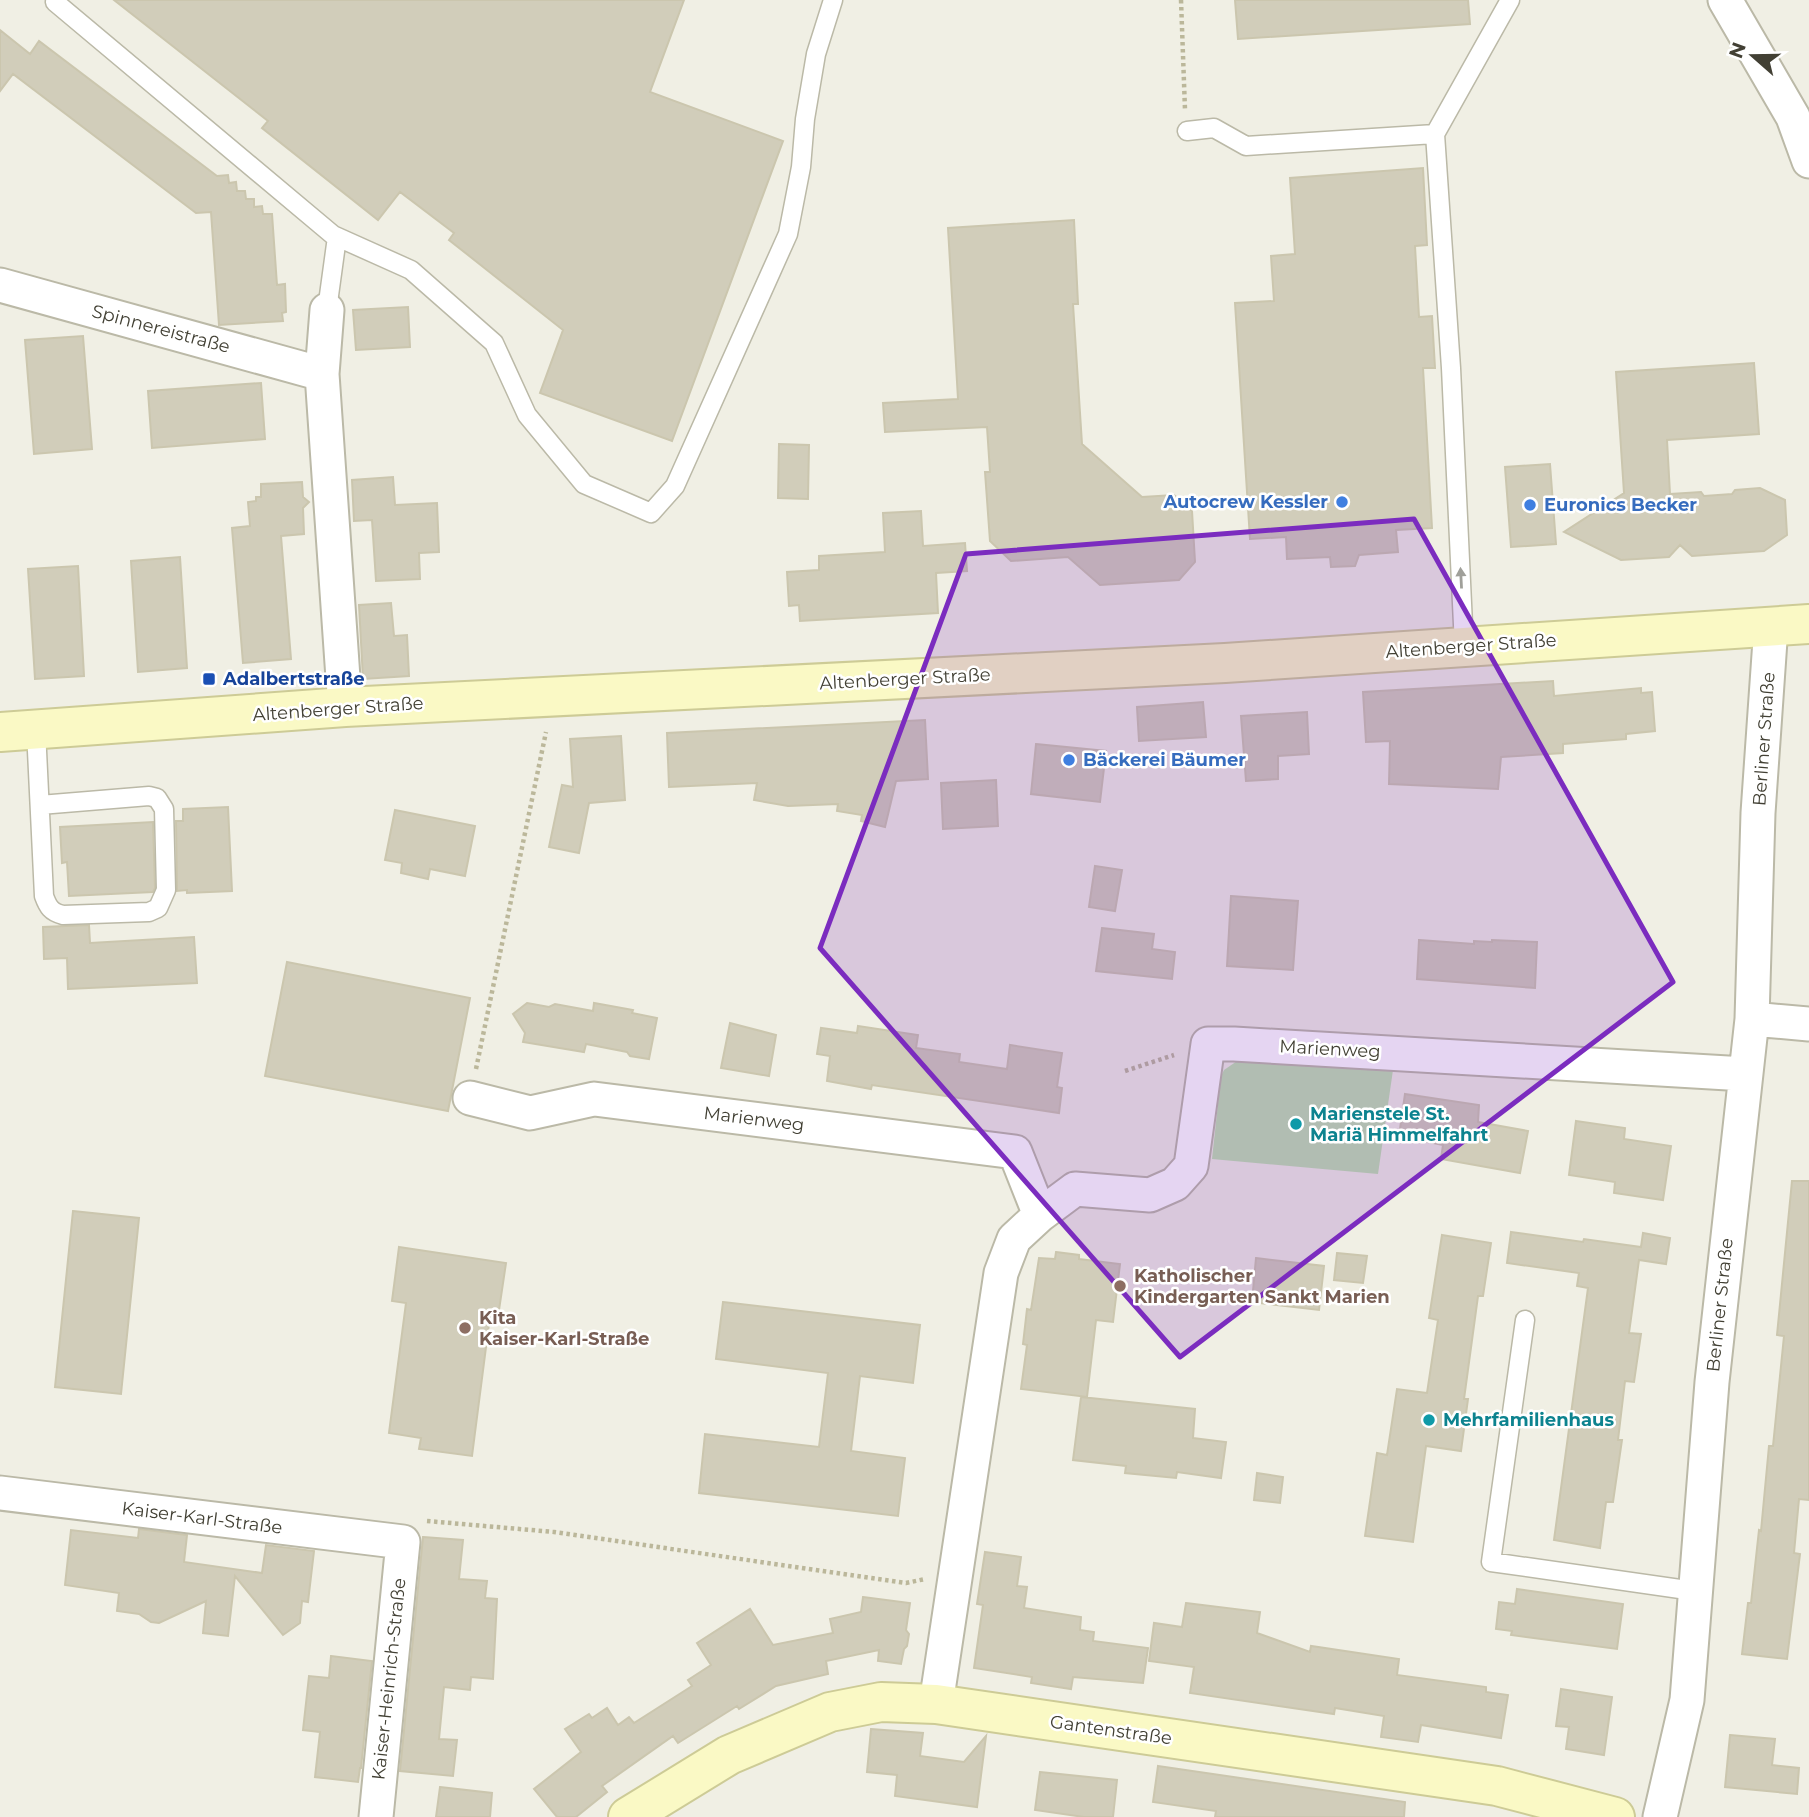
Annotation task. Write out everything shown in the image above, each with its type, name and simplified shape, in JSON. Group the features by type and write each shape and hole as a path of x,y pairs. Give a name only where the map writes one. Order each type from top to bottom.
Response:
{"main road":[{"name":"Altenberger Straße","path":"18,731 345,707 1225,663 1809,624"},
{"name":"Gantenstraße","path":"628,1817 729,1755 830,1712 881,1702 936,1704 1497,1786 1615,1817"}],"street":[{"path":"1725,0 1793,117 1809,161"},
{"name":"Spinnereistraße","path":"0,285 322,374"},
{"path":"327,310 322,374 345,707"},
{"name":"Berliner Straße","path":"1660,1817 1686,1700 1712,1382 1752,1019 1758,813 1771,626"},
{"path":"1752,1019 1809,1024"},
{"path":"936,1704 1001,1273 1014,1239 1075,1189 1150,1195 1175,1184 1191,1166 1208,1044"},
{"name":"Marienweg","path":"1208,1044 1745,1074"},
{"name":"Marienweg","path":"470,1098 530,1113 594,1099 1015,1152 1040,1215"},
{"name":"Kaiser-Karl-Straße","path":"0,1493 403,1542"},
{"name":"Kaiser-Heinrich-Straße","path":"376,1817 403,1542"}],"lane":[{"path":"55,2 337,237 411,270 453,306 494,343 527,415 584,484 651,513 675,486 788,234 801,167 804,119 816,54 833,0"},
{"path":"1464,646 1451,368 1435,134 1510,0"},
{"path":"1187,131 1214,128 1246,146 1435,134"},
{"path":"327,310 337,237"},
{"path":"18,731 40,805 44,896 53,913 63,915 149,912 158,908 166,890 164,809 157,798 149,796 40,805"},
{"path":"1525,1321 1491,1562 1694,1591"}],"path":[{"path":"1181,0 1185,111"},
{"path":"470,1098 553,697"},
{"path":"1125,1071 1208,1044"},
{"path":"403,1542 425,1520 554,1532 906,1583 957,1573"}],"highlighted area":[{"path":"1414,519 1673,982 1180,1357 820,948 966,554"}],"green space":[{"path":"1240,1059 1393,1070 1378,1174 1212,1159 1221,1076 1224,1070"}],"building":[{"path":"114,0 684,0 650,92 783,141 672,441 540,393 563,330 449,240 454,233 400,192 378,220 262,128 268,121"},
{"path":"1235,0 1468,0 1470,24 1238,39"},
{"path":"0,30 30,54 39,41 217,176 228,175 229,183 236,182 237,191 245,191 246,199 254,199 254,207 262,206 263,214 272,214 277,285 285,284 286,312 282,313 283,321 219,325 211,212 196,213 13,74 0,91"},
{"path":"1423,168 1427,245 1415,246 1419,317 1432,316 1435,368 1423,368 1432,528 1396,530 1398,552 1359,555 1355,566 1331,567 1330,557 1287,559 1286,537 1250,539 1235,303 1274,301 1271,256 1295,254 1290,178"},
{"path":"1074,220 1078,304 1073,304 1082,444 1142,497 1174,495 1192,511 1195,562 1179,580 1100,585 1068,557 1011,561 990,541 985,472 990,472 987,427 885,432 883,403 958,399 948,228"},
{"path":"408,307 410,347 356,350 353,310"},
{"path":"83,336 92,449 34,454 25,340"},
{"path":"1754,363 1759,434 1667,440 1670,494 1701,492 1704,496 1760,488 1785,500 1787,535 1764,551 1692,556 1680,545 1669,557 1621,560 1564,532 1624,493 1616,372"},
{"path":"261,383 265,439 152,448 148,391"},
{"path":"779,444 809,445 808,499 778,498"},
{"name":"Euronics Becker","path":"1550,464 1556,544 1511,547 1505,467"},
{"path":"393,477 395,505 437,503 439,552 419,553 420,579 376,581 372,520 354,521 352,480"},
{"path":"302,482 303,497 309,502 303,508 304,534 281,536 291,659 243,663 232,528 250,526 248,502 261,497 261,484"},
{"path":"921,511 923,546 965,543 967,571 936,573 938,613 800,621 799,605 789,606 787,572 819,570 819,556 885,552 883,513"},
{"path":"180,557 187,668 138,672 131,561"},
{"path":"78,566 84,676 35,679 28,569"},
{"path":"391,603 394,636 407,635 409,676 363,679 359,605"},
{"path":"1553,681 1554,696 1641,688 1641,693 1652,692 1655,731 1626,734 1626,739 1563,744 1563,753 1501,757 1498,789 1389,784 1390,741 1366,742 1363,692"},
{"path":"1203,702 1206,737 1139,741 1137,707"},
{"path":"1307,712 1309,754 1278,756 1278,779 1246,781 1241,716"},
{"path":"925,720 928,779 896,781 885,827 861,821 862,815 837,811 838,804 788,806 754,800 757,783 669,787 667,733"},
{"path":"621,736 625,800 589,803 579,853 549,847 562,785 573,787 570,739"},
{"path":"1036,744 1106,751 1100,802 1031,794"},
{"path":"996,780 998,826 943,829 941,783"},
{"path":"228,807 232,891 177,891 176,821 183,821 183,809"},
{"path":"395,810 475,826 465,876 430,869 428,879 401,873 402,863 385,860"},
{"path":"153,822 153,892 69,896 67,862 62,863 60,827"},
{"path":"1095,866 1122,870 1115,911 1089,907"},
{"path":"1231,896 1298,901 1293,970 1227,966"},
{"path":"89,925 90,943 194,937 197,983 68,989 67,958 44,959 43,927"},
{"path":"1102,928 1154,934 1152,949 1175,952 1172,979 1096,971"},
{"path":"1419,940 1474,944 1474,941 1492,940 1537,942 1535,988 1417,979"},
{"path":"287,962 470,998 448,1111 265,1076"},
{"path":"527,1003 549,1007 555,1004 593,1011 594,1003 633,1010 632,1013 657,1018 649,1059 586,1044 584,1052 523,1042 525,1033 513,1014"},
{"path":"730,1023 776,1035 769,1076 721,1068"},
{"path":"858,1026 918,1035 916,1048 960,1054 959,1062 1007,1069 1010,1045 1062,1053 1057,1087 1062,1088 1059,1113 872,1085 871,1089 827,1081 830,1056 817,1054 821,1028 857,1033"},
{"path":"1405,1094 1479,1105 1478,1122 1528,1131 1520,1173 1441,1159 1443,1145 1399,1136"},
{"path":"1576,1121 1625,1128 1624,1139 1671,1146 1663,1200 1614,1193 1615,1182 1569,1175"},
{"path":"1792,1181 1809,1181 1809,1500 1799,1499 1794,1553 1800,1554 1787,1659 1742,1654 1759,1530 1761,1531 1769,1446 1773,1446 1784,1336 1777,1335"},
{"path":"73,1211 139,1218 121,1394 55,1387"},
{"path":"1511,1232 1641,1247 1643,1233 1670,1238 1666,1264 1639,1260 1629,1333 1641,1334 1634,1382 1625,1381 1618,1440 1622,1440 1613,1502 1606,1502 1600,1548 1554,1540 1588,1288 1577,1286 1579,1273 1507,1263"},
{"path":"1442,1235 1491,1243 1483,1296 1478,1296 1464,1399 1468,1399 1461,1451 1426,1446 1413,1542 1365,1536 1377,1453 1387,1455 1397,1389 1427,1393 1438,1320 1429,1318"},
{"name":"Kita Kaiser-Karl-Straße","path":"399,1247 506,1263 498,1317 490,1316 472,1456 419,1449 421,1438 389,1433 406,1303 392,1301"},
{"name":"Katholischer Kindergarten Sankt Marien","path":"1056,1252 1079,1255 1079,1259 1120,1264 1113,1322 1096,1320 1087,1397 1021,1389 1027,1345 1023,1344 1027,1309 1031,1310 1039,1258 1055,1259"},
{"path":"1337,1253 1367,1256 1363,1283 1334,1280"},
{"path":"1256,1258 1324,1266 1319,1310 1252,1302"},
{"path":"723,1302 920,1325 913,1383 860,1376 851,1451 905,1458 898,1516 699,1493 705,1434 819,1447 828,1373 716,1359"},
{"path":"1081,1397 1195,1409 1193,1438 1226,1442 1221,1478 1177,1472 1176,1478 1125,1473 1126,1466 1073,1460"},
{"path":"1257,1473 1283,1477 1280,1503 1254,1500"},
{"path":"139,1529 187,1535 184,1562 262,1573 266,1545 314,1551 308,1602 302,1601 300,1623 283,1635 235,1576 228,1636 203,1633 206,1601 159,1623 151,1622 139,1614 117,1611 119,1593 65,1585 71,1530 138,1538"},
{"path":"423,1537 463,1540 459,1579 487,1581 485,1598 497,1599 493,1679 471,1677 470,1690 444,1687 439,1739 457,1740 453,1776 400,1771"},
{"path":"985,1552 1021,1557 1017,1586 1027,1587 1024,1608 1081,1617 1080,1630 1094,1632 1093,1641 1148,1648 1143,1683 1073,1677 1071,1689 1031,1683 1032,1677 974,1668 983,1605 977,1604"},
{"path":"1517,1589 1623,1604 1617,1649 1511,1635 1512,1631 1496,1629 1499,1602 1515,1604"},
{"path":"863,1597 910,1603 906,1630 909,1634 901,1664 878,1661 879,1650 826,1661 828,1674 776,1686 739,1709 737,1706 678,1743 673,1736 602,1786 607,1792 576,1817 557,1817 534,1789 581,1752 565,1729 589,1714 592,1718 607,1708 618,1725 629,1717 634,1723 692,1686 688,1680 711,1665 697,1643 750,1609 773,1645 833,1633 830,1619 861,1612"},
{"path":"1186,1603 1260,1612 1257,1633 1310,1652 1311,1646 1399,1659 1397,1675 1486,1687 1486,1692 1508,1695 1501,1738 1421,1725 1418,1742 1381,1737 1384,1716 1335,1708 1334,1714 1190,1693 1194,1667 1149,1661 1154,1623 1182,1627"},
{"path":"331,1656 372,1661 358,1782 315,1777 320,1732 303,1730 309,1676 329,1678"},
{"path":"1561,1689 1612,1697 1604,1755 1566,1749 1569,1727 1556,1726"},
{"path":"871,1729 923,1733 920,1756 964,1762 986,1736 977,1807 895,1796 897,1775 867,1772"},
{"path":"1730,1735 1775,1739 1772,1765 1799,1768 1797,1794 1725,1787"},
{"path":"1158,1766 1405,1802 1404,1817 1215,1817 1216,1811 1153,1802"},
{"path":"1040,1772 1117,1780 1113,1817 1084,1817 1035,1810"},
{"path":"440,1787 492,1793 490,1817 436,1817"}],"place":[{"name":"Autocrew Kessler","path":"1342,502"},
{"name":"Euronics Becker","path":"1530,505"},
{"name":"Adalbertstraße","path":"209,679"},
{"name":"Bäckerei Bäumer","path":"1069,760"},
{"name":"Marienstele St. Mariä Himmelfahrt","path":"1296,1124"},
{"name":"Katholischer Kindergarten Sankt Marien","path":"1120,1286"},
{"name":"Kita Kaiser-Karl-Straße","path":"465,1328"},
{"name":"Mehrfamilienhaus","path":"1429,1420"}]}
